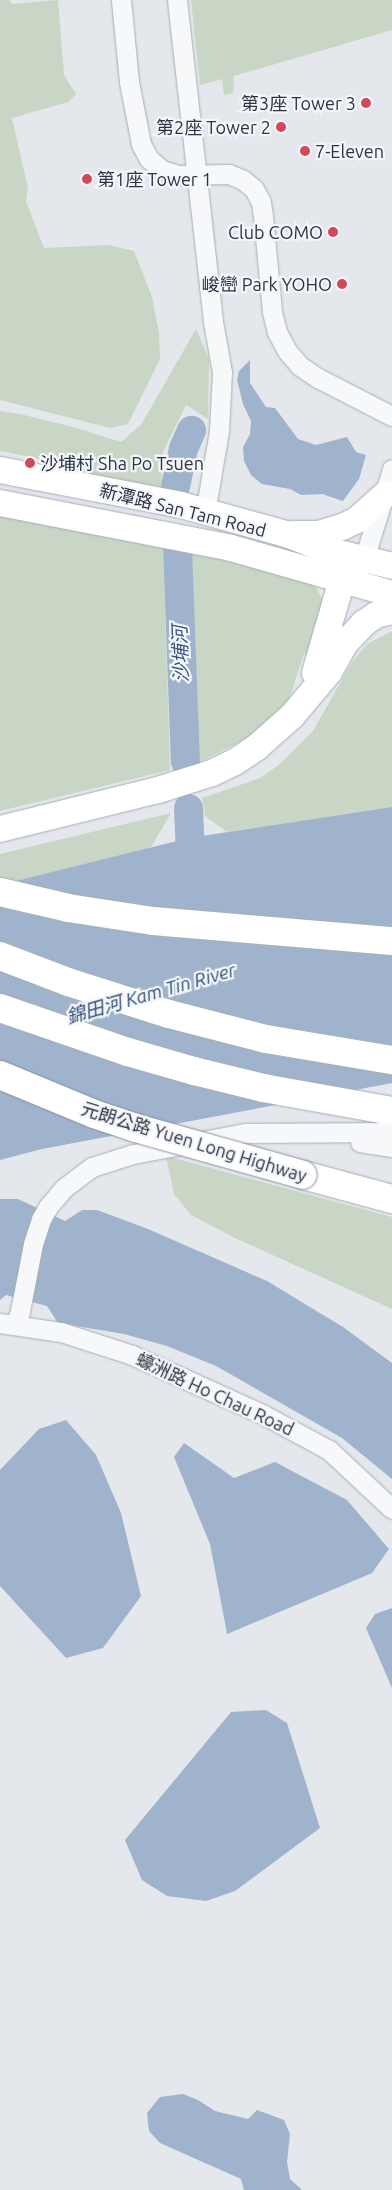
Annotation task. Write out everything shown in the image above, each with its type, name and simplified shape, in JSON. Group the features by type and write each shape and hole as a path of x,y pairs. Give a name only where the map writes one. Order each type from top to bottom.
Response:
{"highway":[{"path":"0,892 68,908 153,921 392,941"},
{"path":"0,956 68,982 178,1017 266,1039 392,1060"},
{"path":"0,1008 128,1052 194,1070 263,1088 392,1111"},
{"name":"元朗公路 Yuen Long Highway","path":"0,1075 127,1125 392,1199"}],"street":[{"path":"121,0 129,82 141,144 149,159 162,170 178,175 229,174 243,180 254,189 261,202 272,312 277,332 287,351 300,366 318,378 392,416"},
{"path":"178,0 213,322 222,372 219,431 206,513 213,532 231,548"},
{"path":"307,697 326,639 364,559 392,469"},
{"name":"新潭路 San Tam Road","path":"0,470 181,505 286,534 327,550 392,566"},
{"path":"385,495 392,524"},
{"path":"286,534 319,534 337,529 357,520 385,495"},
{"name":"新潭路 San Tam Road","path":"0,503 231,548 392,594"},
{"path":"345,643 352,583"},
{"path":"0,829 158,790 212,772 257,747 292,716 329,672 345,643 364,623 376,615 392,611"},
{"path":"307,1132 392,1147"},
{"path":"12,1319 37,1230 48,1207 72,1180 92,1167 133,1154 245,1133 392,1132"},
{"name":"蠔洲路 Ho Chau Road","path":"12,1319 132,1354 264,1415 329,1450 392,1509"}],"green space":[{"path":"0,0 9,0 12,4 58,0 64,75 76,94 68,102 12,118 28,188 26,201 44,248 109,245 134,251 152,297 159,333 160,359 128,424 110,428 0,400"},
{"path":"191,0 392,0 392,30 234,76 233,93 224,95 222,79 200,85"},
{"path":"196,329 209,359 208,419 186,405 163,452 161,487 77,473 40,459 0,451 0,411 73,427 121,442 141,425"},
{"path":"0,513 163,545 170,770 0,811"},
{"path":"191,551 302,580 316,587 322,599 324,617 313,658 304,653 289,700 274,720 250,737 199,762"},
{"path":"392,631 392,807 227,832 205,816 202,798 260,778 280,764 313,731 352,662 367,644"},
{"path":"171,813 150,849 0,885 0,854"},
{"path":"166,1156 392,1217 392,1309 235,1238 191,1215 174,1194"}],"water":[{"path":"250,360 250,383 266,407 275,408 298,439 316,445 347,437 356,452 366,455 359,479 343,501 322,494 301,495 290,489 262,484 251,475 244,461 243,447 250,434 251,421 243,404 237,380 239,371"},
{"name":"錦田河 Kam Tin River","path":"392,807 392,1083 42,1149 0,1160 0,885 189,838"},
{"path":"0,1199 18,1199 65,1221 82,1210 97,1210 148,1229 267,1281 343,1327 392,1363 392,1479 342,1438 216,1366 167,1346 124,1334 58,1323 47,1306 6,1295 0,1300"},
{"path":"66,1420 96,1455 121,1513 141,1596 103,1648 66,1658 0,1586 0,1470 39,1429"},
{"path":"184,1443 234,1478 275,1462 347,1500 389,1549 372,1573 227,1634 210,1544 174,1457"},
{"path":"392,1608 392,1688 366,1628 375,1614"},
{"path":"266,1710 287,1723 320,1828 235,1891 206,1901 167,1896 142,1880 125,1840 231,1712"},
{"path":"183,2094 198,2100 215,2111 248,2119 257,2110 284,2120 290,2134 287,2162 290,2179 302,2190 244,2190 241,2179 160,2143 149,2131 147,2113 160,2097"}],"waterway":[{"name":"沙埔河","path":"175,486 183,448 191,430"},
{"name":"沙埔河","path":"177,547 185,761"},
{"name":"沙埔河","path":"188,808 191,876"}],"place":[{"name":"第3座 Tower 3","path":"366,103"},
{"name":"第2座 Tower 2","path":"281,127"},
{"name":"7-Eleven","path":"305,151"},
{"name":"第1座 Tower 1","path":"87,179"},
{"name":"Club COMO","path":"333,232"},
{"name":"峻巒 Park YOHO","path":"342,284"},
{"name":"沙埔村 Sha Po Tsuen","path":"30,463"}]}
